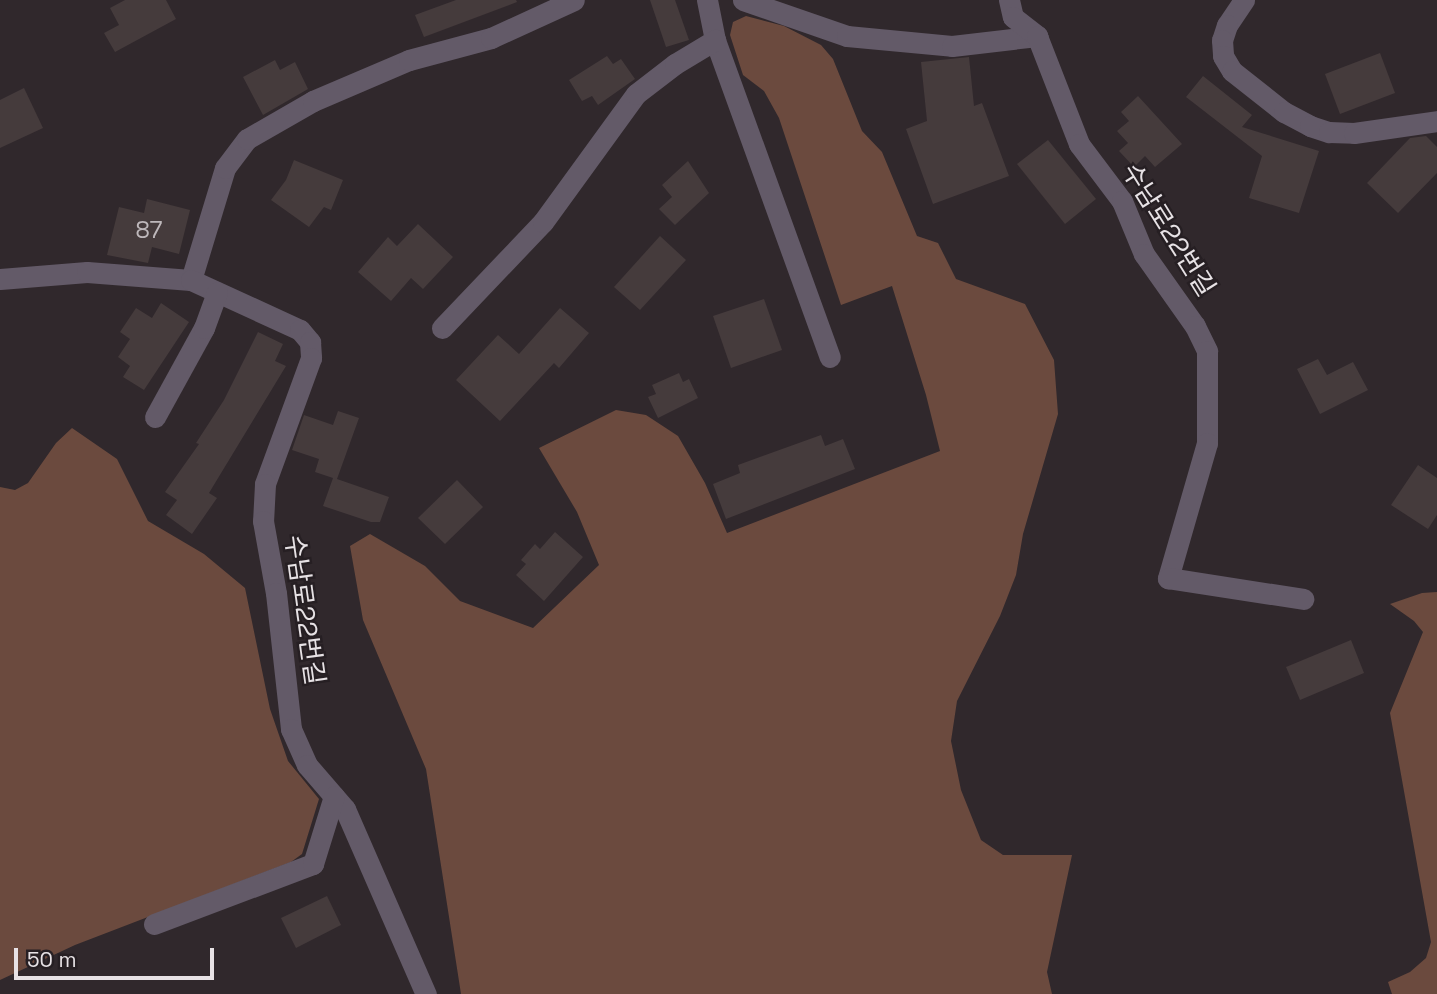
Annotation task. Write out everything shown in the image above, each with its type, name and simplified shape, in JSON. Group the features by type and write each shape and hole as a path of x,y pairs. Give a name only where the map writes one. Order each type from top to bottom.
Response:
{"lane":[{"path":"191,280 225,168 247,139 325,96 409,61 491,38 574,0"},
{"path":"707,0 715,40 830,357"},
{"path":"743,0 848,36 952,46 1037,36"},
{"name":"수남로22번길","path":"1009,0 1013,17 1037,36 1079,144 1122,201 1143,254 1195,326 1207,351 1207,443 1168,578 1303,599"},
{"path":"1244,0 1227,25 1222,40 1223,56 1232,71 1284,112 1310,126 1329,132 1354,132 1437,121"},
{"path":"442,328 543,222 630,100 655,78 715,40"},
{"name":"수남로22번길","path":"0,279 86,272 191,280 300,330 310,342 311,358 265,484 263,521 276,593 291,729 307,765 345,809 426,994"},
{"path":"155,417 204,328 216,292"},
{"path":"155,924 313,864 334,796"}],"shaded area":[{"path":"746,16 784,26 821,45 833,59 862,131 882,152 917,236 938,243 956,279 1025,304 1054,360 1058,414 1023,534 1016,575 1000,616 957,701 951,741 961,790 981,840 1003,855 1072,855 1047,972 1052,994 461,994 426,769 363,620 350,546 370,534 425,566 460,601 533,628 599,565 577,512 539,448 616,410 646,415 678,436 705,483 727,533 940,451 926,395 892,286 841,305 779,118 764,91 743,75 730,35 733,22"},
{"path":"72,428 117,459 148,521 204,554 245,588 270,709 288,761 319,799 302,854 291,862 75,945 0,980 0,487 15,490 28,483 56,443"},
{"path":"1437,592 1437,994 1392,994 1388,982 1410,972 1426,958 1431,942 1390,713 1423,632 1414,621 1390,604 1422,593"}],"building":[{"path":"125,0 166,0 176,19 115,52 104,33 119,25 110,8"},
{"path":"456,0 517,2 424,37 415,15"},
{"path":"650,0 675,0 689,40 666,47"},
{"path":"1380,53 1395,93 1340,114 1325,74"},
{"path":"607,56 613,64 621,59 635,79 598,105 592,96 582,101 569,80"},
{"path":"969,57 974,106 982,103 1009,176 933,204 906,129 927,121 921,62"},
{"path":"275,60 280,70 295,62 308,89 263,115 243,77"},
{"path":"1203,76 1252,115 1242,127 1319,151 1299,213 1249,198 1262,156 1186,97"},
{"path":"24,88 43,128 0,148 0,100"},
{"path":"1138,96 1182,144 1155,167 1145,156 1134,167 1119,151 1128,143 1117,131 1129,121 1121,112"},
{"path":"1426,136 1437,147 1437,173 1398,213 1367,183 1410,138"},
{"path":"1048,140 1096,199 1065,224 1017,164"},
{"path":"294,160 343,180 331,210 324,207 309,227 271,200 286,180"},
{"path":"688,161 709,193 675,225 659,209 672,197 662,185"},
{"path":"147,199 190,210 179,254 152,247 148,263 107,255 119,207 144,213"},
{"path":"418,224 453,257 423,289 411,278 391,301 358,272 388,237 397,246"},
{"path":"660,236 686,260 640,310 614,287"},
{"path":"764,299 782,350 731,368 713,316"},
{"path":"161,303 189,322 144,390 123,377 130,366 118,357 130,339 120,332 136,308 152,318"},
{"path":"560,308 589,333 559,368 554,363 500,421 456,380 498,335 519,354"},
{"path":"258,332 283,344 275,361 286,366 209,493 217,498 192,534 166,515 177,500 165,492 199,444 196,443 224,400"},
{"path":"1318,359 1327,375 1353,362 1368,390 1320,414 1297,369"},
{"path":"679,373 683,382 689,379 698,398 658,418 648,397 656,394 652,385"},
{"path":"338,411 359,418 337,479 389,497 380,522 371,522 323,506 333,478 315,472 319,459 292,450 304,415 333,425"},
{"path":"821,435 825,446 843,439 855,469 726,519 713,484 740,473 738,465"},
{"path":"1418,465 1437,478 1437,515 1428,529 1391,505"},
{"path":"457,480 483,507 445,544 418,518"},
{"path":"555,532 583,557 544,601 516,575 526,564 521,560 535,544 540,549"},
{"path":"1351,640 1364,673 1300,700 1286,667"},
{"path":"327,896 341,925 296,948 281,918"}]}
